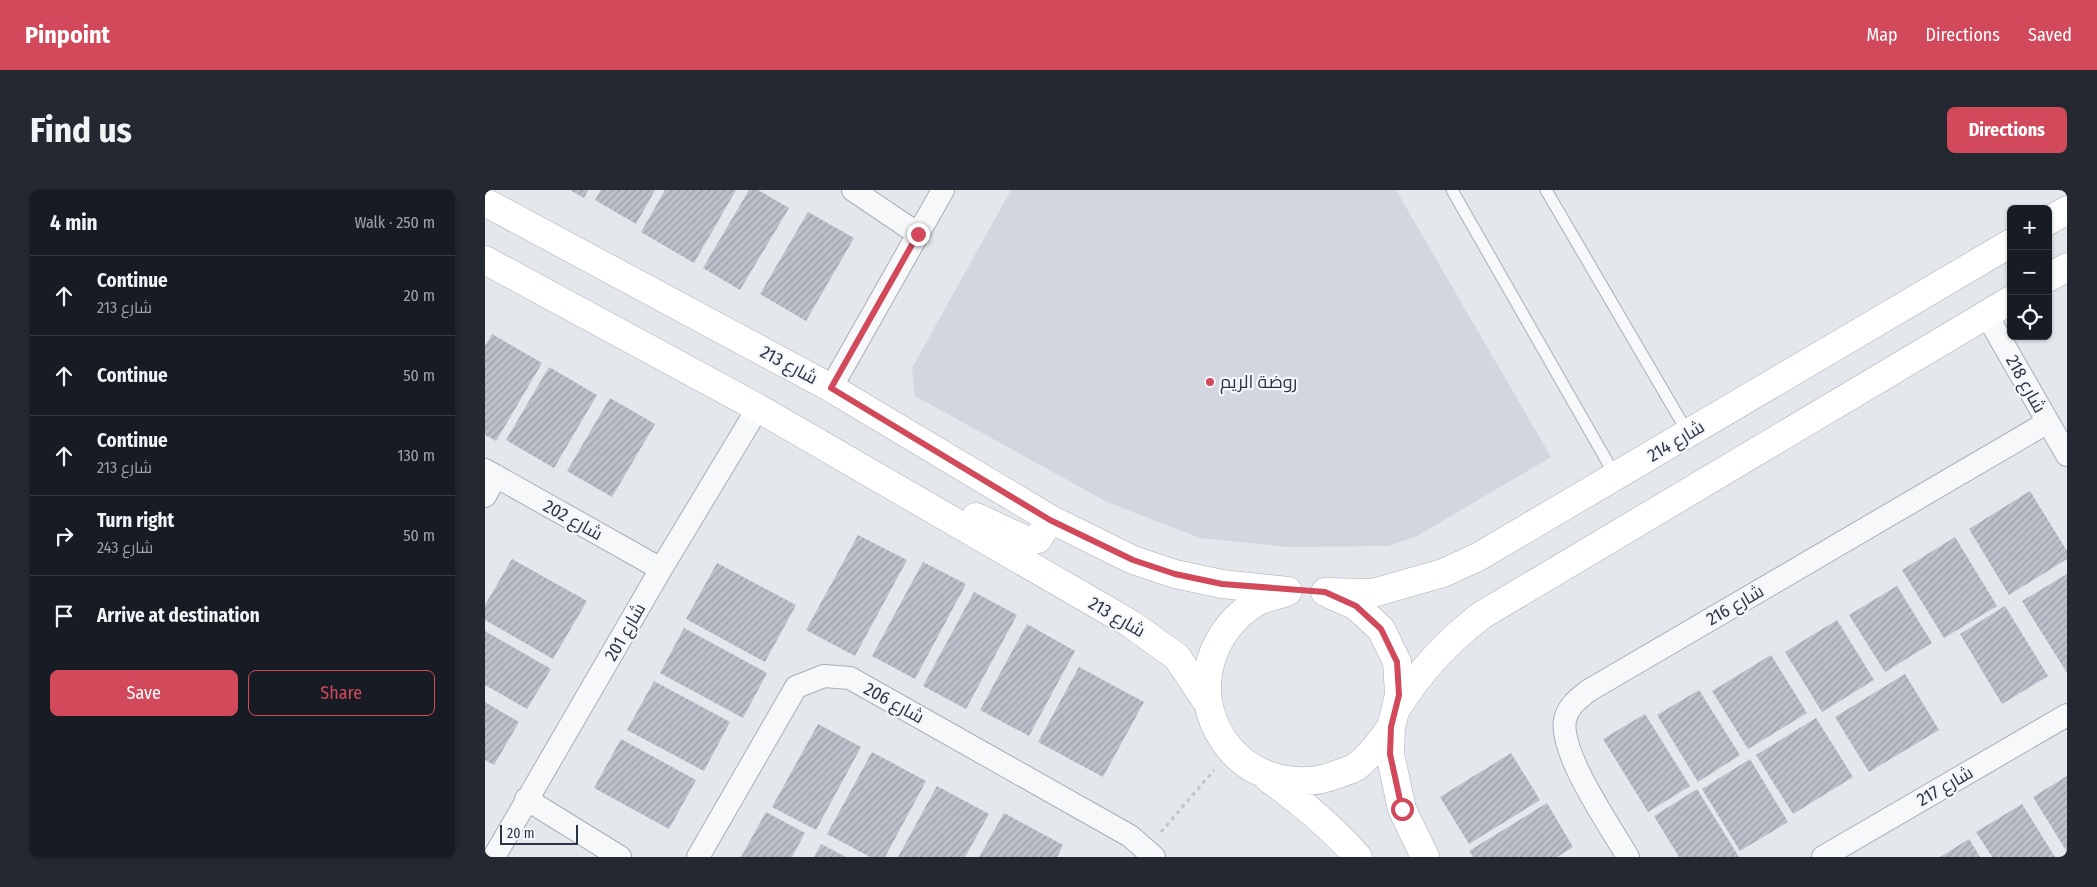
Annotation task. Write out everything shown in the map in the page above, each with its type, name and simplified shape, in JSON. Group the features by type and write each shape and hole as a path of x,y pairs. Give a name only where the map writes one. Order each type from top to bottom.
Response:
{"street":[{"path":"853,190 918,234"},
{"path":"831,388 943,190"},
{"name":"شارع 213","path":"485,202 831,388 1050,520 1133,560 1175,574 1222,584 1289,591 1325,592"},
{"path":"2052,219 2067,210"},
{"name":"شارع 214","path":"1325,592 1373,593 1443,573 1478,557 2007,245"},
{"name":"شارع 213","path":"485,260 758,408 1131,624 1177,657 1207,702"},
{"path":"2052,276 2067,267"},
{"path":"1257,771 1289,782 1323,780 1355,768 1379,745 1412,684 1430,661 1456,634 1482,615 2007,302"},
{"name":"شارع 218","path":"1986,314 2067,455"},
{"name":"شارع 201","path":"494,857 661,569 758,408"},
{"name":"شارع 216","path":"1628,857 1572,759 1565,737 1565,719 1573,704 1588,691 2047,422"},
{"path":"485,496 491,473"},
{"name":"شارع 202","path":"491,473 661,569"},
{"path":"935,512 973,516 1028,540 1038,539 1050,520"},
{"path":"1289,591 1256,602 1230,622 1220,637 1208,668 1207,702 1213,722 1231,751 1294,796 1320,818 1358,857"},
{"path":"1325,592 1356,606 1381,629 1397,662 1399,695 1393,719 1390,754 1402,809 1425,857"},
{"name":"شارع 206","path":"698,857 796,686 824,676 850,678 1130,836 1150,853"},
{"name":"شارع 217","path":"1823,857 2067,715"},
{"path":"526,799 619,857"}],"lane":[{"path":"1452,190 1616,477"},
{"path":"1546,190 1688,433"}],"path":[{"path":"1150,853 1231,751"}],"shaded area":[{"name":"روضة الريم","path":"1011,190 1396,190 1551,457 1417,536 1388,546 1288,547 1200,538 1107,502 915,396 912,368"}],"building":[{"path":"570,190 588,190 584,198"},
{"path":"601,190 655,190 636,224 595,200"},
{"path":"665,190 736,190 694,263 641,232"},
{"path":"749,190 758,190 789,208 740,290 703,268"},
{"path":"808,212 854,238 806,321 760,294"},
{"path":"492,334 542,363 496,441 485,435 485,346"},
{"path":"549,367 597,395 554,468 506,440"},
{"path":"610,398 655,424 612,497 567,471"},
{"path":"2030,491 2067,551 2067,559 2009,595 1969,529"},
{"path":"858,535 907,560 855,656 806,630"},
{"path":"1955,537 1997,606 1944,638 1902,570"},
{"path":"512,559 587,601 553,659 485,620 485,605"},
{"path":"923,562 966,584 915,679 872,656"},
{"path":"717,563 796,605 765,662 686,619"},
{"path":"2067,574 2067,673 2022,601"},
{"path":"1897,586 1932,643 1885,672 1849,615"},
{"path":"974,592 1017,615 966,709 923,686"},
{"path":"2005,606 2048,676 2002,704 1960,634"},
{"path":"1837,620 1874,680 1822,712 1785,652"},
{"path":"1027,624 1075,651 1029,736 980,710"},
{"path":"684,628 767,673 743,718 660,673"},
{"path":"485,631 551,669 527,709 485,685"},
{"path":"1771,655 1807,713 1748,749 1712,691"},
{"path":"1079,667 1144,702 1103,777 1038,742"},
{"path":"1905,674 1939,730 1869,772 1835,717"},
{"path":"654,681 730,722 704,771 627,730"},
{"path":"1699,690 1740,755 1698,782 1657,715"},
{"path":"485,702 519,722 494,765 485,760"},
{"path":"1645,714 1690,786 1648,812 1603,739"},
{"path":"1816,718 1853,777 1793,814 1756,755"},
{"path":"818,724 861,747 816,830 772,807"},
{"path":"621,739 696,780 669,829 594,788"},
{"path":"872,752 926,781 885,857 870,857 827,834"},
{"path":"1511,753 1540,800 1469,844 1440,797"},
{"path":"1750,759 1788,822 1740,851 1702,789"},
{"path":"2067,776 2067,852 2033,797"},
{"path":"937,786 989,814 965,857 898,857"},
{"path":"1697,789 1739,857 1679,857 1654,816"},
{"path":"1547,803 1573,847 1557,857 1473,857 1469,851"},
{"path":"2022,804 2055,857 1992,857 1976,832"},
{"path":"766,812 805,833 792,857 741,857"},
{"path":"1004,813 1063,845 1057,857 979,857"},
{"path":"1969,839 1980,857 1940,857"},
{"path":"821,844 846,857 814,857"}],"place":[{"name":"روضة الريم","path":"1210,382"}],"route":[{"path":"918,234 831,388 1050,520 1133,560 1175,574 1222,584 1289,591 1325,592 1356,606 1381,629 1397,662 1399,695 1391,727 1390,754 1402,809"}]}
